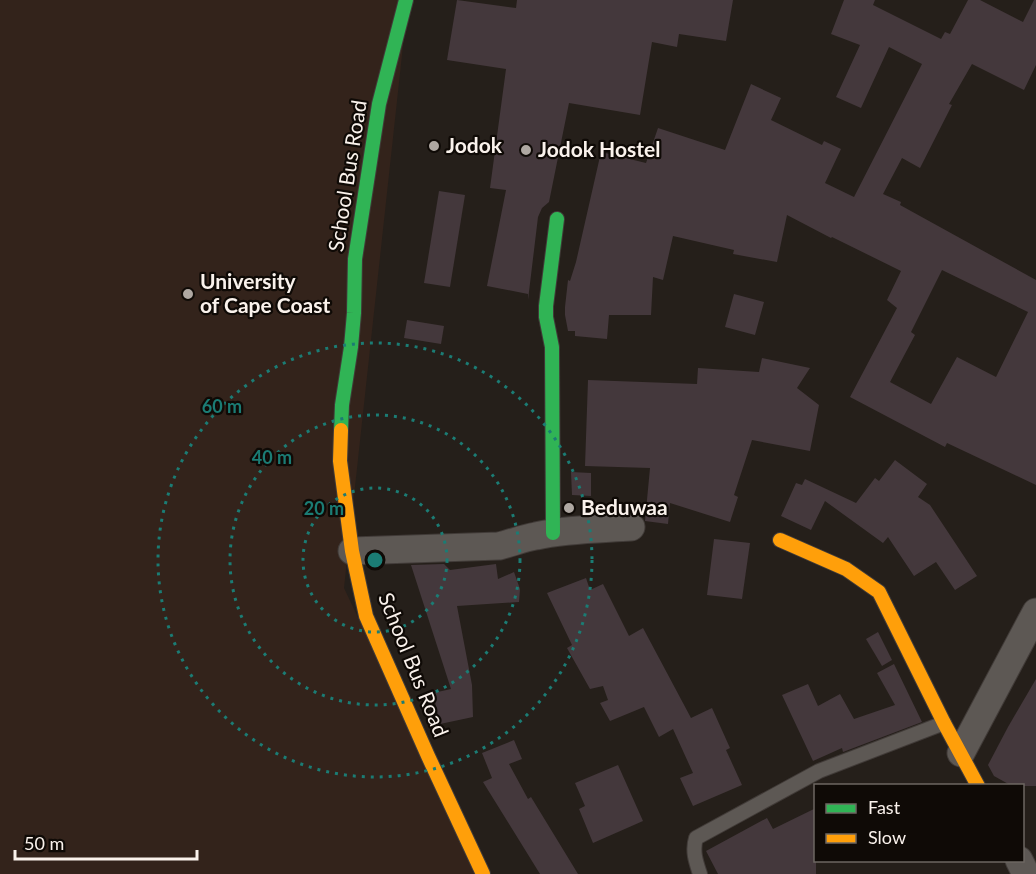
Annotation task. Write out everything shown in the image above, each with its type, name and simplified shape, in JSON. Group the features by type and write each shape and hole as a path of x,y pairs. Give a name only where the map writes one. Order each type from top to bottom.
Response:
{"street":[{"name":"School Bus Road","path":"406,0 380,104 355,259 354,313 342,405 340,461 352,551 366,616 483,874"},
{"path":"553,533 552,347 546,306 557,219"},
{"path":"352,551 499,546 553,533 631,527"},
{"path":"780,540 846,569 879,592 977,784"},
{"path":"961,753 1036,612"}],"lane":[{"path":"700,874 693,846 696,838 819,771 944,723"}],"shaded area":[{"name":"University of Cape Coast","path":"0,0 408,0 344,588 480,874 0,874"}],"building":[{"path":"457,0 516,8 517,0 733,0 726,41 679,34 677,47 652,42 640,115 569,103 549,202 542,208 538,217 528,300 528,294 487,286 506,190 490,188 506,69 447,60"},
{"path":"844,0 875,0 873,5 941,39 945,32 950,34 968,0 980,0 1023,22 1036,0 1036,65 1024,90 972,64 949,104 952,105 920,168 902,158 883,194 901,202 900,205 1036,280 1036,485 947,443 945,447 850,397 897,308 887,300 901,271 787,215 777,262 733,254 734,250 673,236 663,280 653,277 651,315 609,315 607,339 575,336 575,331 568,331 565,307 568,280 570,281 576,262 601,152 646,163 658,128 725,150 751,84 781,98 771,120 822,145 824,141 841,149 825,183 854,197 922,64 889,47 861,108 836,97 860,45 831,34","holes":["942,270 1028,312 996,377 957,357 931,404 890,382 915,335 911,332"]},
{"path":"439,191 465,195 450,287 424,283"},
{"path":"734,294 764,302 755,335 725,327"},
{"path":"407,320 444,326 441,344 404,338"},
{"path":"762,358 810,368 797,388 819,405 810,451 752,440 734,495 738,497 730,522 670,503 668,524 645,521 650,468 585,466 588,380 697,384 698,368 759,372"},
{"path":"895,460 927,484 918,497 930,505 977,576 955,590 936,562 914,576 888,537 883,543 825,501 811,530 781,516 796,483 802,485 805,479 856,503 875,478 879,481"},
{"path":"571,472 591,473 591,496 572,495"},
{"path":"714,539 750,543 742,599 707,595"},
{"path":"444,564 450,570 496,564 498,579 514,572 520,589 519,602 457,606 472,685 473,717 440,724 433,693 451,689 411,565"},
{"path":"586,578 590,590 603,584 629,636 643,628 691,718 712,708 730,748 726,750 742,785 693,806 680,778 693,773 673,729 659,737 644,707 610,721 600,703 608,700 603,686 590,689 567,648 572,645 547,593"},
{"path":"878,632 892,660 882,666 866,639"},
{"path":"894,664 922,722 843,752 842,748 813,761 782,695 808,684 818,706 840,694 854,719 895,705 877,673"},
{"path":"1036,679 1036,786 1008,784 994,776 988,765"},
{"path":"514,740 522,759 509,764 528,799 531,797 578,874 540,874 483,782 492,778 482,753"},
{"path":"618,765 643,821 593,843 579,809 585,806 575,783"},
{"path":"814,809 816,874 718,874 706,851 767,818 773,829"}],"traffic: fast":[{"path":"341,430 354,313 355,259 379,104 406,0"},
{"path":"553,533 552,347 546,306 557,219"}],"traffic: slow":[{"path":"341,430 340,461 352,551 366,616 483,874"},
{"path":"780,540 846,569 879,592 977,784"}],"place":[{"name":"Jodok","path":"434,146"},
{"name":"Jodok Hostel","path":"526,150"},
{"name":"University of Cape Coast","path":"188,294"},
{"name":"Beduwaa","path":"569,508"}]}
